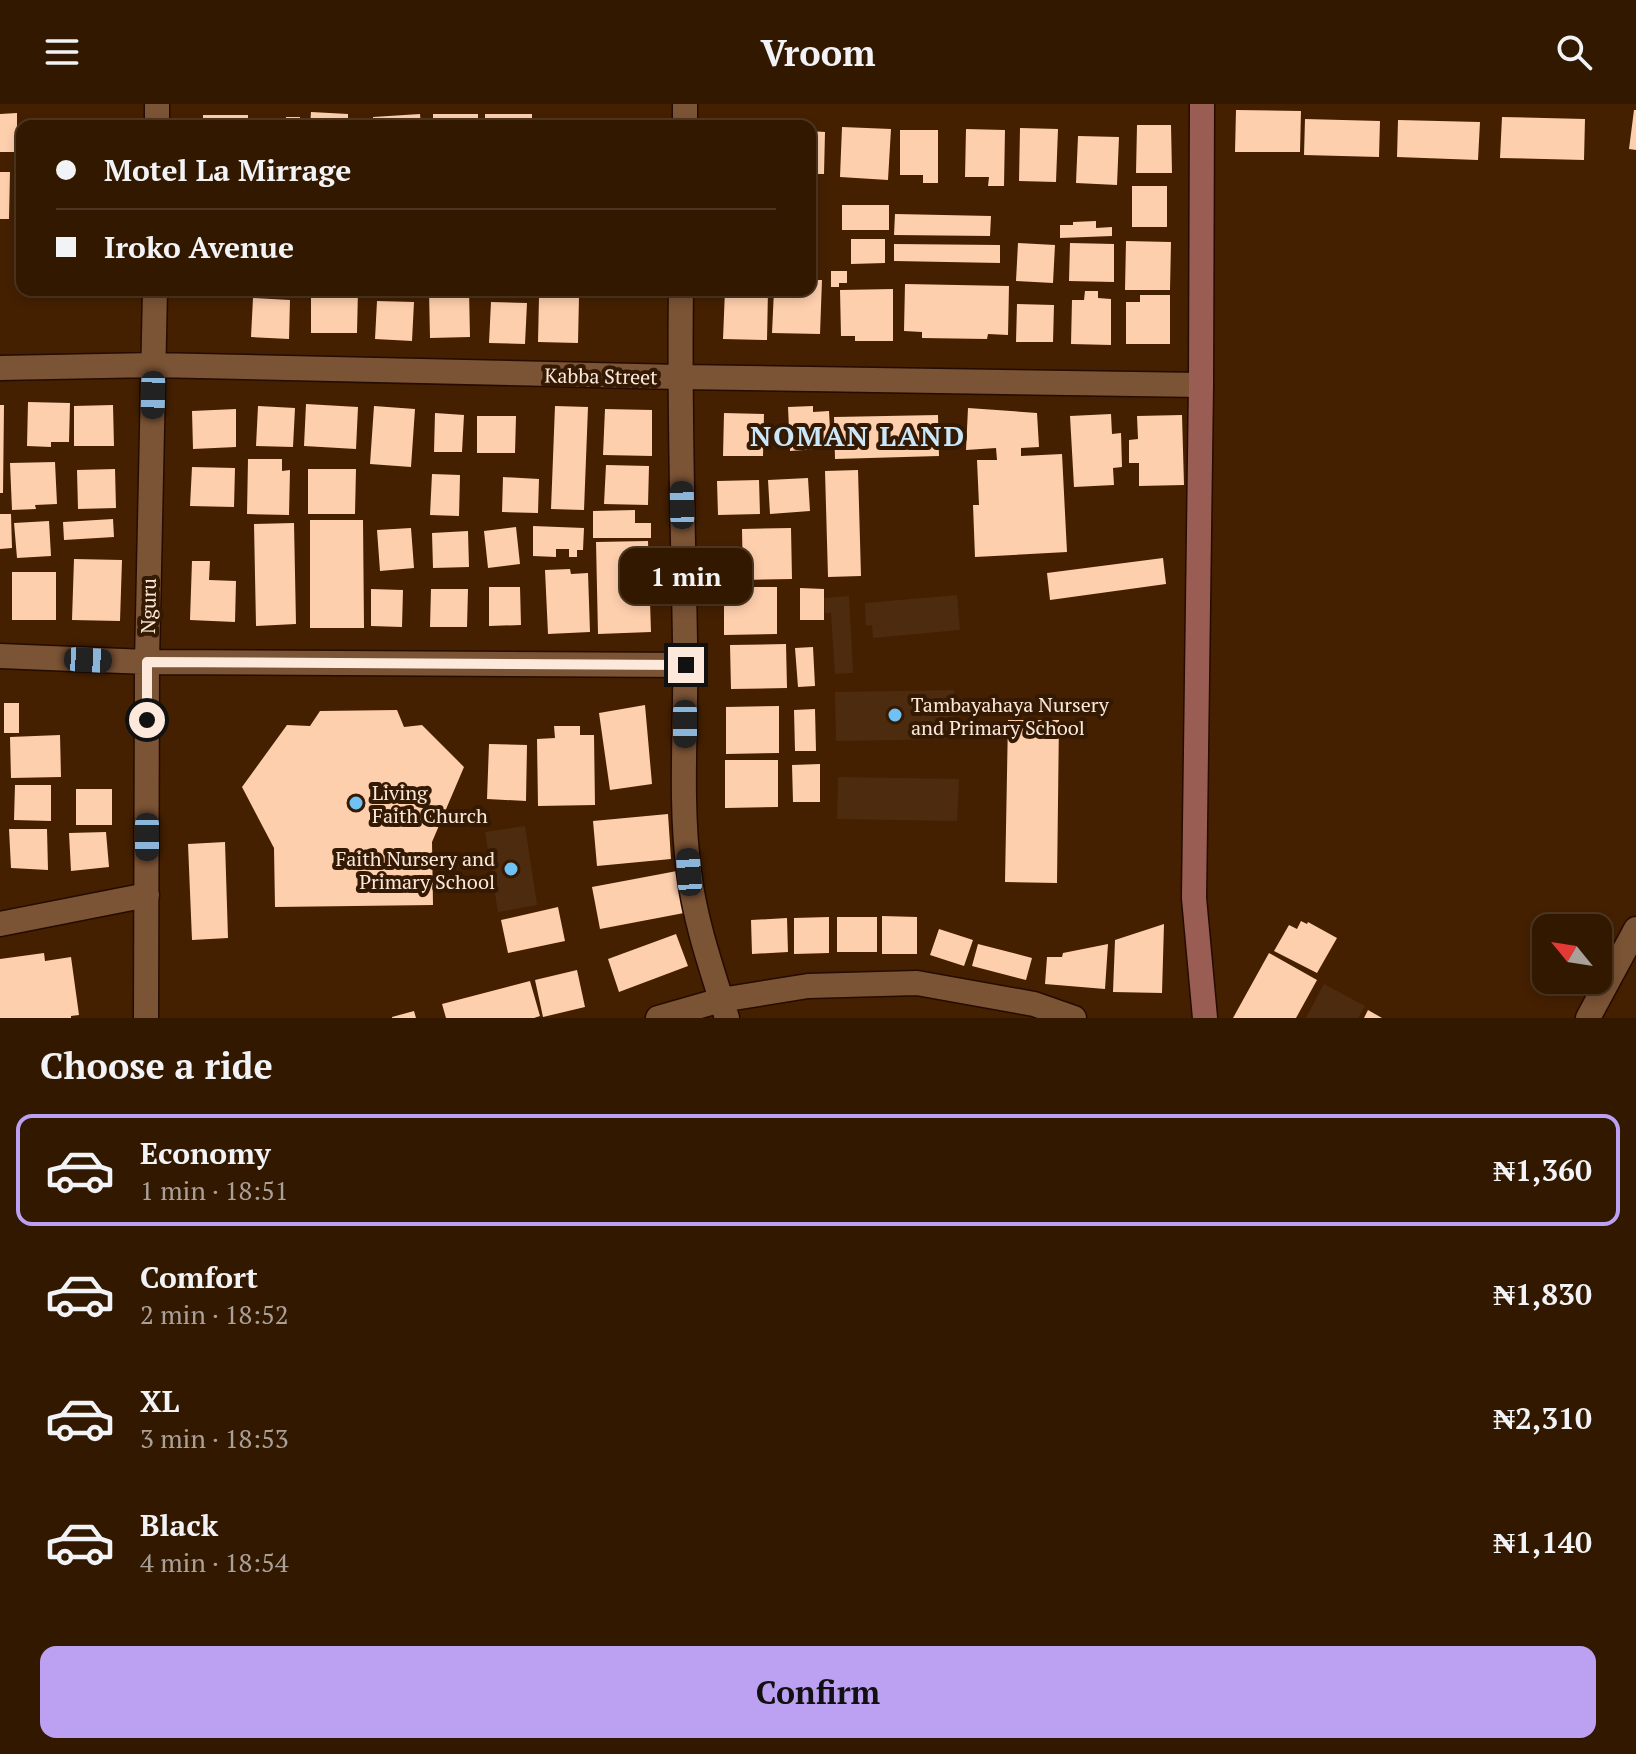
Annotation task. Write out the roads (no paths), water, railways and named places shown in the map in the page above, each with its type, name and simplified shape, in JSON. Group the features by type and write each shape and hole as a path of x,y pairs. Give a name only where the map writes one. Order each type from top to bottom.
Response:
{"main road":[{"path":"1202,104 1194,898 1205,1018"}],"street":[{"name":"Nguru","path":"146,1018 147,662 155,296"},
{"path":"681,296 685,812 689,872 700,929 724,1009"},
{"name":"Kabba Street","path":"0,368 154,365 1201,385"},
{"path":"0,656 147,662 686,665"},
{"path":"0,924 147,895"},
{"path":"1588,1018 1636,929"},
{"path":"658,1018 724,1009 808,986 917,983 1034,1004 1074,1018"}],"place":[{"name":"Tambayahaya Nursery and Primary School","path":"895,715"},
{"name":"Living Faith Church","path":"356,803"},
{"name":"Faith Nursery and Primary School","path":"511,869"}],"district":[{"name":"NOMAN LAND","path":"858,435"}]}
